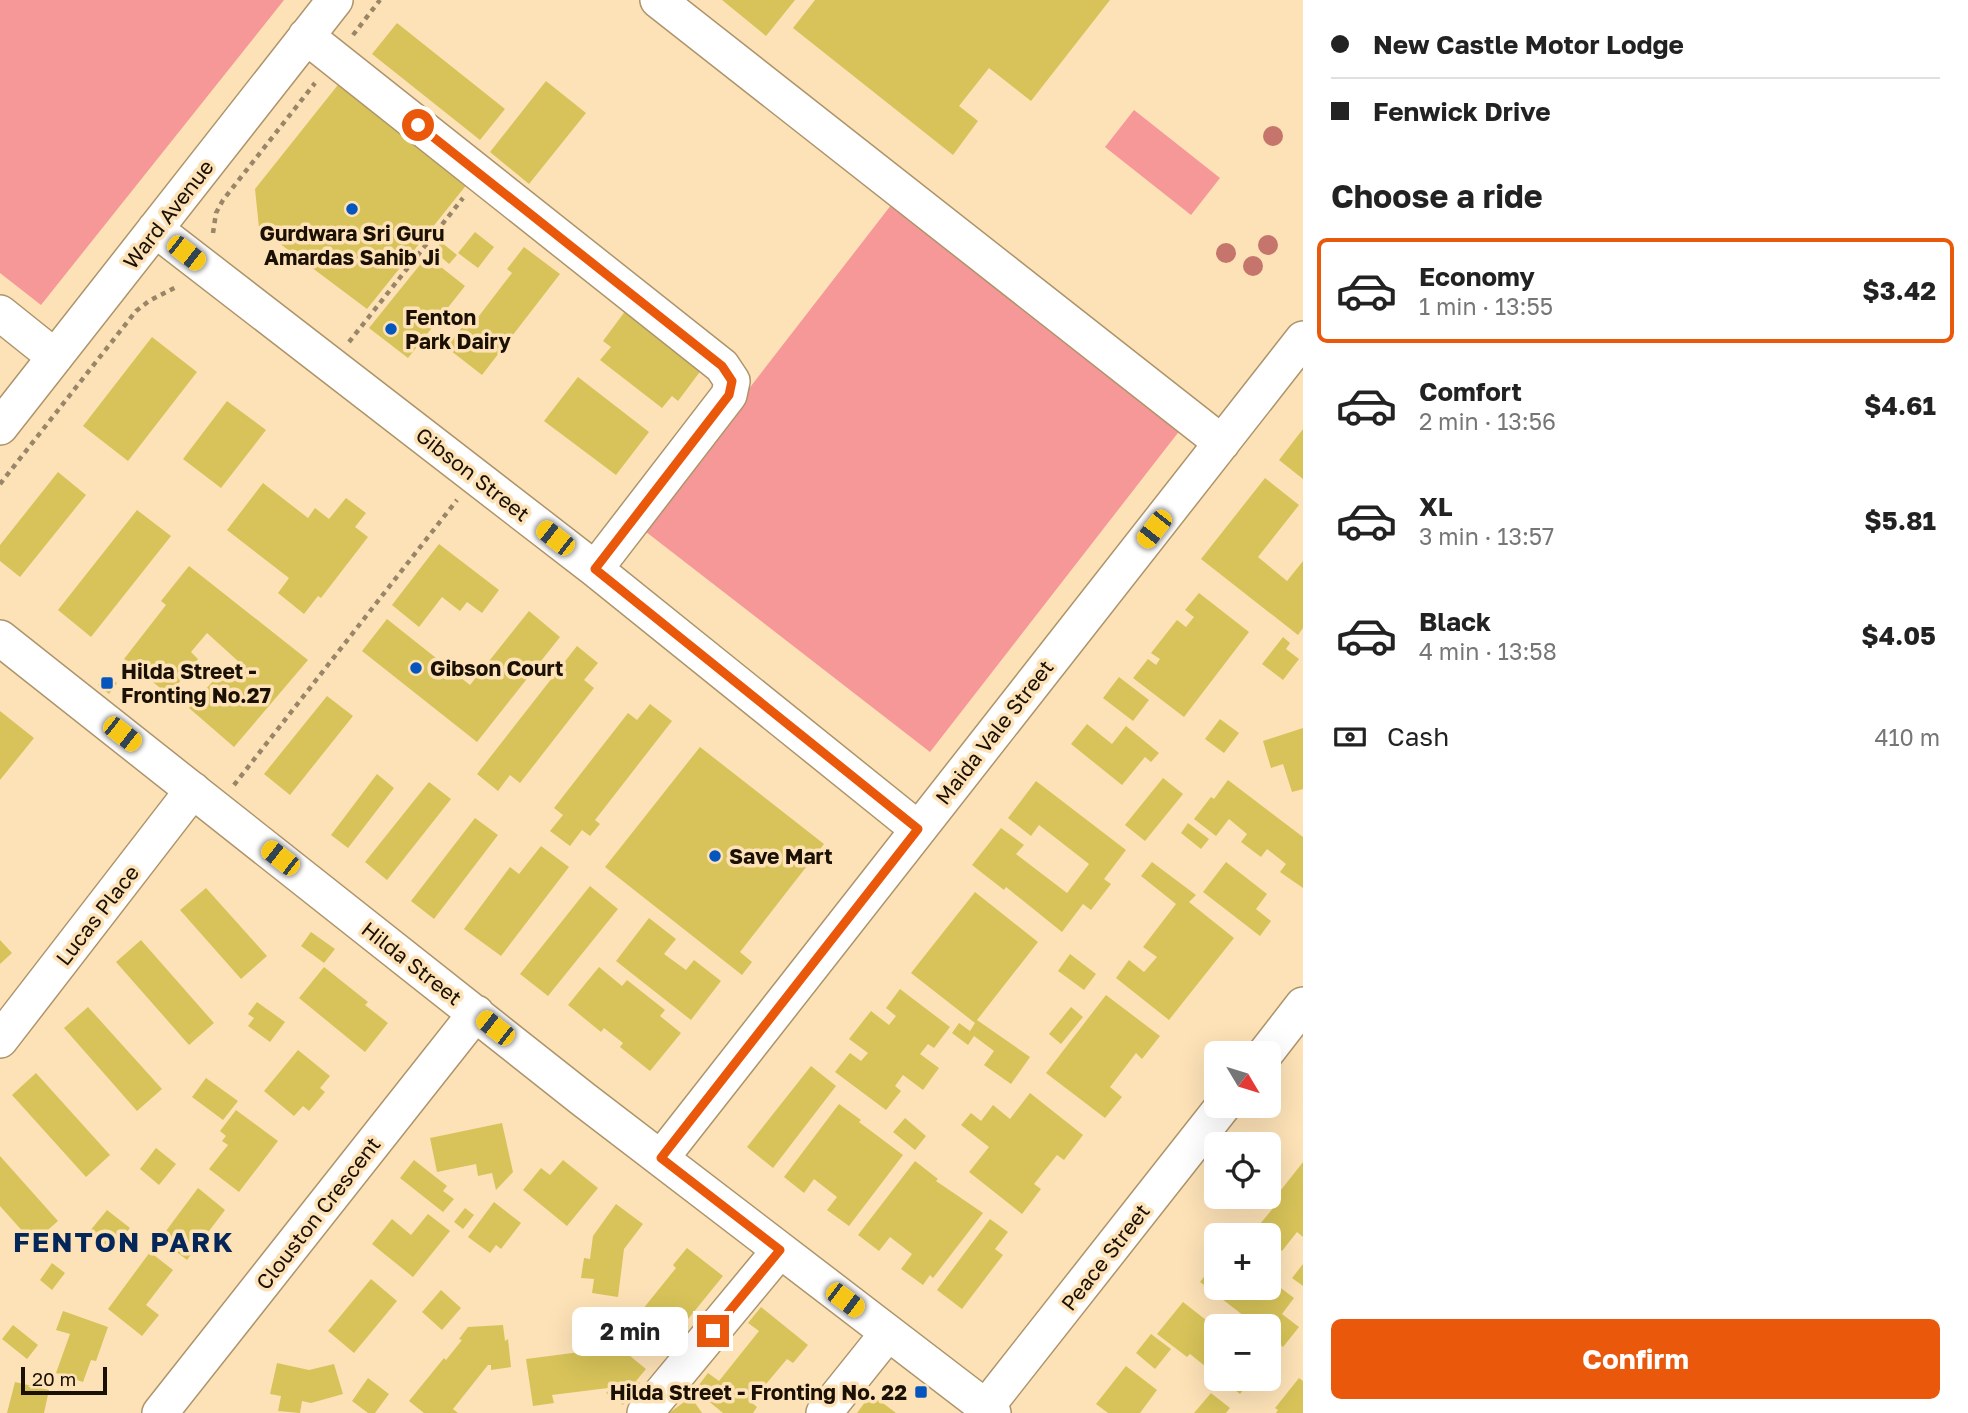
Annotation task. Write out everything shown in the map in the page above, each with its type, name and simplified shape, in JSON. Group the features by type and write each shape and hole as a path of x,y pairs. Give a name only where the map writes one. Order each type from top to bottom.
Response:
{"street":[{"name":"Ward Avenue","path":"0,427 335,0"},
{"path":"658,0 1222,443"},
{"path":"306,36 722,366 732,381 729,395 595,569"},
{"name":"Gibson Street","path":"155,229 595,569 918,829"},
{"path":"0,313 55,357"},
{"name":"Maida Vale Street","path":"661,1158 1303,340"},
{"name":"Hilda Street","path":"0,638 661,1158 989,1410"},
{"name":"Lucas Place","path":"0,1040 205,799"},
{"path":"1275,1041 1303,1005"},
{"name":"Clouston Crescent","path":"160,1413 476,1013"},
{"name":"Peace Street","path":"989,1410 1214,1118"},
{"path":"645,1413 780,1250"},
{"path":"824,1413 888,1334"}],"path":[{"path":"212,236 216,213 223,200 380,0"},
{"path":"331,364 481,175"},
{"path":"0,484 136,311 149,301 185,283"},
{"path":"205,799 476,476"}],"shaded area":[{"path":"0,0 284,0 41,305 0,273"},
{"path":"1134,110 1220,178 1191,215 1105,147"},
{"path":"895,200 1184,425 930,752 641,528"}],"building":[{"path":"722,0 795,0 766,36"},
{"path":"815,0 1110,0 1031,101 989,68 959,106 978,121 953,155 793,28"},
{"path":"397,23 505,109 480,140 372,54"},
{"name":"Gurdwara Sri Guru Amardas Sahib Ji","path":"345,76 472,178 367,309 259,228 255,189"},
{"path":"546,81 586,113 529,184 490,152"},
{"path":"475,232 494,247 478,268 458,253"},
{"path":"441,242 457,255 449,264 434,251"},
{"path":"524,247 560,274 482,375 446,347 467,321 472,325 512,273 507,269"},
{"path":"427,256 465,286 408,358 369,328"},
{"path":"626,310 702,369 678,401 672,396 662,408 600,360 611,347 603,341"},
{"path":"152,337 197,372 128,461 83,426"},
{"path":"578,377 649,432 616,475 544,421"},
{"path":"227,401 266,430 221,488 183,459"},
{"path":"1303,429 1303,479 1279,460"},
{"path":"58,472 86,495 20,577 0,561 0,545"},
{"path":"1265,478 1299,505 1258,557 1287,581 1303,561 1303,628 1298,635 1201,559"},
{"path":"263,483 308,518 315,508 329,519 346,498 366,513 355,527 368,537 321,598 318,596 304,614 278,593 289,578 227,530"},
{"path":"137,510 171,536 91,637 58,610"},
{"name":"Gibson Court","path":"439,544 499,590 482,613 467,602 460,611 442,597 419,627 392,605"},
{"path":"189,566 308,660 234,747 189,708 221,672 227,677 239,662 207,633 191,652 198,659 169,695 124,659 166,605 161,601"},
{"path":"1199,593 1249,632 1184,717 1133,678 1148,659 1156,665 1160,659 1151,653 1177,620 1186,627 1194,617 1185,610"},
{"name":"Gibson Court","path":"529,611 560,637 477,742 362,651 387,619 470,685"},
{"path":"1283,637 1290,643 1286,649 1299,659 1283,680 1262,664"},
{"path":"577,646 598,663 584,680 594,688 520,783 510,775 498,791 477,774"},
{"path":"106,675 117,683 109,694 98,685"},
{"path":"1119,677 1149,700 1133,721 1103,698"},
{"path":"327,696 353,716 290,795 264,774"},
{"path":"650,704 672,721 595,820 600,824 590,836 582,830 570,846 550,831 563,815 554,808 628,713 637,720"},
{"path":"0,711 34,738 0,780"},
{"path":"1220,719 1239,733 1224,753 1205,739"},
{"path":"1087,724 1112,744 1126,726 1159,753 1151,762 1145,757 1122,785 1071,744"},
{"path":"1303,728 1303,789 1292,792 1283,764 1271,768 1263,741"},
{"name":"Save Mart","path":"700,747 824,844 740,952 752,962 742,975 605,867"},
{"path":"377,774 394,788 348,848 331,835"},
{"path":"1163,778 1183,794 1145,841 1125,825"},
{"path":"1228,780 1303,837 1303,888 1280,872 1286,864 1267,849 1261,857 1241,842 1247,834 1229,819 1216,836 1194,819"},
{"path":"1036,781 1126,850 1104,879 1111,884 1091,910 1083,904 1062,932 1006,887 1004,890 972,865 1001,828 1024,845 1016,854 1067,893 1089,864 1039,825 1031,836 1008,818"},
{"path":"429,782 451,799 387,880 365,862"},
{"path":"475,818 498,835 434,919 411,901"},
{"path":"1188,823 1209,839 1201,849 1181,833"},
{"path":"541,846 569,867 501,956 464,929 510,867 519,874"},
{"path":"1152,862 1196,895 1189,902 1234,938 1169,1020 1116,978 1129,960 1144,972 1157,957 1143,947 1176,904 1141,876"},
{"path":"1226,862 1267,894 1256,909 1271,921 1260,936 1203,892"},
{"path":"590,886 618,909 548,996 520,974"},
{"path":"206,888 267,956 241,979 180,910"},
{"path":"975,892 1038,942 977,1020 1030,1057 1011,1084 984,1065 994,1051 974,1036 968,1045 952,1033 959,1023 970,1031 975,1023 911,973"},
{"path":"649,918 676,939 664,954 686,970 694,960 721,981 691,1020 616,961"},
{"path":"311,932 335,949 324,963 301,946"},
{"path":"0,940 12,953 0,964"},
{"path":"141,940 214,1023 189,1045 116,962"},
{"path":"1070,954 1096,974 1084,990 1058,971"},
{"path":"324,967 368,1002 365,1005 388,1023 365,1052 299,998"},
{"path":"599,967 622,986 627,980 665,1010 660,1016 681,1033 650,1071 620,1047 623,1043 604,1028 601,1032 568,1005"},
{"path":"900,989 950,1027 934,1048 928,1044 920,1054 939,1068 923,1090 903,1075 895,1086 901,1091 886,1110 835,1072 850,1053 861,1061 868,1053 849,1039 871,1011 889,1025 896,1016 886,1008"},
{"path":"1106,995 1160,1036 1142,1059 1136,1053 1110,1087 1122,1097 1105,1118 1046,1073"},
{"path":"257,1002 285,1022 270,1042 248,1026 254,1018 248,1014"},
{"path":"88,1007 162,1089 137,1111 64,1028"},
{"path":"1071,1007 1083,1017 1061,1044 1049,1034"},
{"path":"298,1050 330,1076 320,1088 325,1092 309,1111 303,1106 294,1116 264,1091"},
{"path":"811,1066 836,1086 773,1168 747,1147"},
{"path":"36,1073 110,1155 86,1177 12,1095"},
{"path":"206,1078 238,1101 223,1120 192,1097"},
{"path":"1030,1093 1083,1135 1064,1160 1057,1155 1034,1184 1041,1189 1022,1214 969,1172 989,1147 961,1125 971,1113 981,1121 993,1105 1010,1119"},
{"path":"839,1104 903,1155 849,1226 827,1210 837,1197 814,1179 804,1193 784,1177"},
{"path":"236,1110 278,1141 239,1192 209,1169 228,1145 222,1141 226,1136 220,1131"},
{"path":"905,1118 926,1136 915,1150 893,1132"},
{"path":"502,1123 513,1172 496,1190 492,1173 478,1176 476,1164 437,1172 430,1138"},
{"path":"156,1148 176,1164 159,1185 140,1169"},
{"path":"0,1156 58,1221 33,1243 0,1206"},
{"path":"414,1160 447,1186 443,1191 454,1199 443,1212 400,1178"},
{"path":"563,1160 598,1188 567,1226 523,1190 541,1168 550,1175"},
{"path":"915,1161 938,1179 936,1181 983,1213 933,1278 930,1275 923,1285 901,1269 912,1254 890,1237 879,1251 858,1235"},
{"path":"1303,1162 1303,1237 1297,1232 1282,1251 1281,1223 1261,1223 1272,1209 1281,1209 1281,1190"},
{"path":"198,1188 225,1210 187,1260 160,1239"},
{"path":"494,1202 521,1223 501,1249 496,1245 490,1253 468,1237"},
{"path":"616,1204 643,1224 624,1249 618,1297 592,1293 594,1279 581,1278 584,1258 590,1259 593,1236"},
{"path":"465,1208 474,1215 463,1229 454,1222"},
{"path":"107,1210 130,1228 112,1250 89,1232"},
{"path":"428,1214 450,1231 413,1277 372,1244 392,1219 411,1235"},
{"path":"990,1219 1008,1232 995,1249 1003,1255 962,1309 937,1290"},
{"path":"687,1248 723,1276 658,1356 623,1327 635,1312 638,1315 676,1268 673,1265"},
{"path":"150,1252 173,1270 146,1305 159,1315 142,1336 108,1309"},
{"path":"52,1263 65,1273 52,1290 40,1280"},
{"path":"1303,1264 1303,1286 1292,1278"},
{"path":"371,1279 397,1301 354,1353 328,1331"},
{"path":"1281,1288 1294,1298 1282,1314 1299,1327 1283,1347 1281,1314 1241,1314 1223,1300 1281,1300"},
{"path":"441,1290 461,1308 442,1330 422,1312"},
{"path":"1183,1302 1204,1318 1204,1365 1190,1354 1187,1357 1157,1334"},
{"path":"761,1307 808,1345 793,1363 787,1359 751,1402 757,1407 753,1413 723,1413 695,1390 708,1373 719,1381 759,1331 748,1323"},
{"path":"63,1311 108,1327 96,1361 91,1360 83,1382 56,1373 70,1334 56,1330"},
{"path":"13,1325 38,1345 27,1359 2,1339"},
{"path":"503,1325 505,1341 508,1339 511,1367 491,1370 491,1365 488,1365 453,1409 458,1413 424,1413 409,1401 462,1340 459,1339 468,1327"},
{"path":"1151,1334 1171,1349 1155,1369 1136,1353"},
{"path":"619,1347 646,1369 636,1381 640,1383 623,1405 606,1393 610,1389 608,1388 552,1395 554,1403 533,1406 526,1359"},
{"path":"277,1363 309,1370 334,1364 343,1394 311,1403 302,1401 300,1413 278,1411 281,1396 270,1394"},
{"path":"1126,1366 1157,1390 1140,1413 1108,1413 1096,1404"},
{"path":"368,1378 389,1394 375,1413 368,1413 352,1401"},
{"path":"1299,1378 1303,1381 1303,1413 1276,1413 1278,1410 1275,1408"},
{"path":"15,1382 49,1390 44,1413 7,1413"},
{"path":"1211,1393 1230,1408 1226,1413 1194,1413"},
{"path":"871,1394 896,1413 857,1413"},
{"path":"691,1397 702,1413 669,1413"}],"place":[{"name":"Gurdwara Sri Guru Amardas Sahib Ji","path":"352,209"},
{"name":"Fenton Park Dairy","path":"391,329"},
{"name":"Gibson Court","path":"416,668"},
{"name":"Hilda Street - Fronting No.27","path":"107,683"},
{"name":"Save Mart","path":"715,856"},
{"name":"Hilda Street - Fronting No. 22","path":"921,1392"}],"district":[{"name":"FENTON PARK","path":"124,1241"}],"route":[{"path":"418,125 722,366 732,381 729,395 595,569 918,829 661,1158 780,1250 713,1331"}]}
